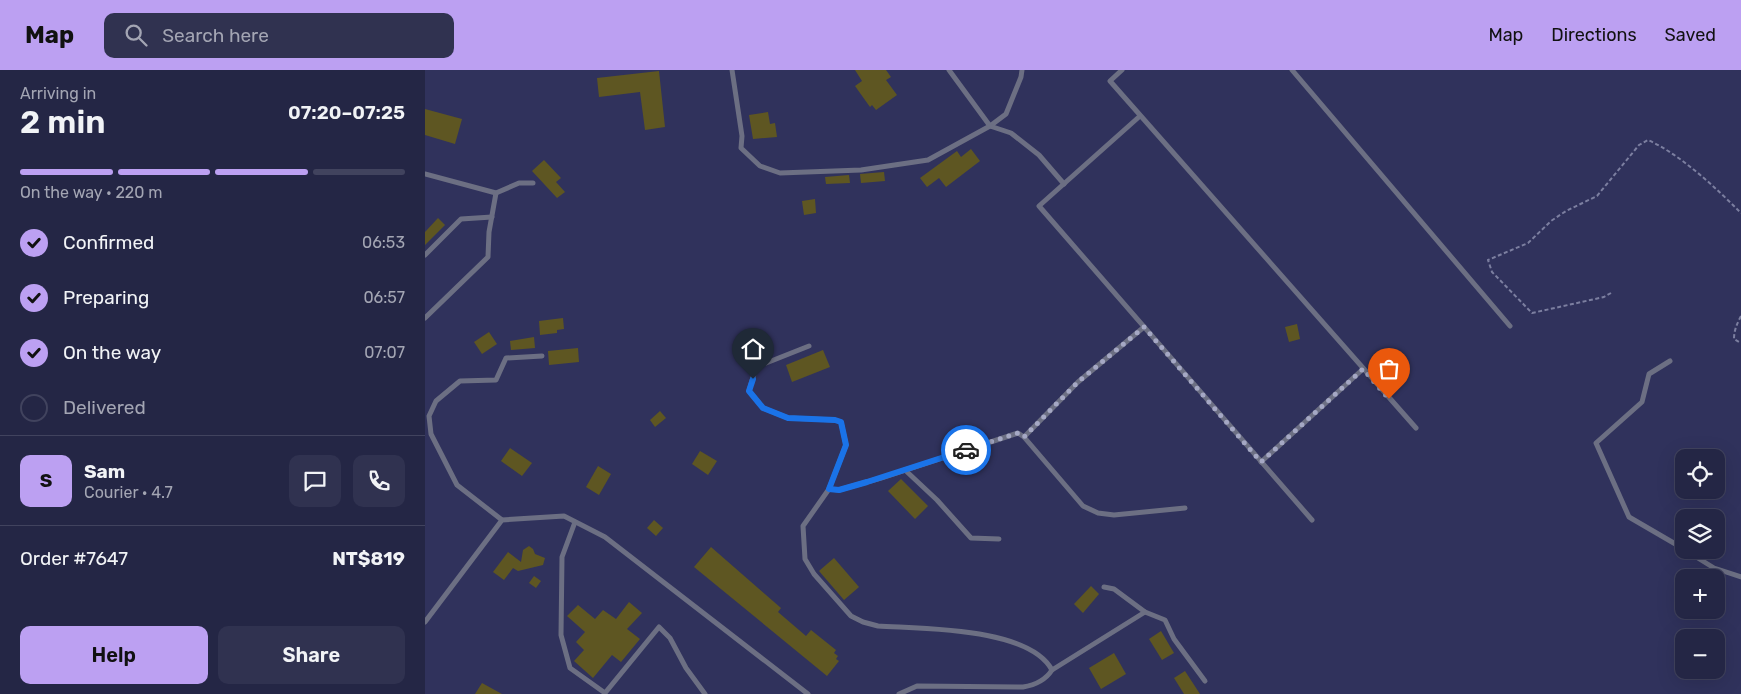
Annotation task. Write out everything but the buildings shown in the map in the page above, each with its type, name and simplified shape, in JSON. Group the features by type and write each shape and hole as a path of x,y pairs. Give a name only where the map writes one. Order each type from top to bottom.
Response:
{"lane":[{"path":"733,70 742,136 741,148 760,166 780,173 861,170 928,160 990,126 1006,114 1022,70"},
{"path":"949,70 990,126 1011,133 1039,155 1064,184"},
{"path":"1123,70 1110,81 1416,428"},
{"path":"1292,70 1510,326"},
{"path":"1140,116 1039,206 1312,520"},
{"path":"425,174 496,193 519,183 533,183"},
{"path":"425,318 488,257 489,232 496,193"},
{"path":"425,255 461,219 492,217"},
{"path":"1024,437 1078,382 1144,327"},
{"path":"809,346 756,366 749,391 763,408 788,418 835,420 841,422 846,445 829,489 803,526 805,559 814,574 851,616 863,622 878,626 988,634 1014,642 1038,654 1049,663 1052,670"},
{"path":"543,356 506,358 496,380 460,381 436,401 429,416 431,434 457,485 502,520 563,516 605,537 808,694"},
{"path":"1670,360 1649,374 1642,402 1596,443 1629,517 1675,544"},
{"path":"1261,462 1363,369"},
{"path":"829,489 839,490 1018,433 1024,437 1083,506 1098,513 1114,515 1185,508"},
{"path":"905,470 937,500 971,538 999,539"},
{"path":"425,622 502,520"},
{"path":"575,522 562,557 561,635 570,668 605,693 659,627 669,638 686,668 705,694"},
{"path":"1700,559 1714,568 1741,577"},
{"path":"1104,587 1113,589 1145,612 1165,620 1174,639 1205,682"},
{"path":"899,694 917,686 1023,687 1035,685 1048,677 1052,670 1145,612"}],"path":[{"path":"1611,293 1604,297 1532,313 1492,272 1488,260 1528,243 1551,221 1566,211 1597,196 1639,145 1648,140 1663,147 1715,187 1741,213"},
{"path":"1741,316 1736,325 1734,339 1741,342"}],"way so far":[{"path":"966,450 1018,433 1024,437 1078,382 1144,327 1261,462 1363,369 1389,399"}],"route":[{"path":"753,379 749,391 763,408 793,419 835,420 841,422 846,445 829,489 839,490 966,450"}]}
